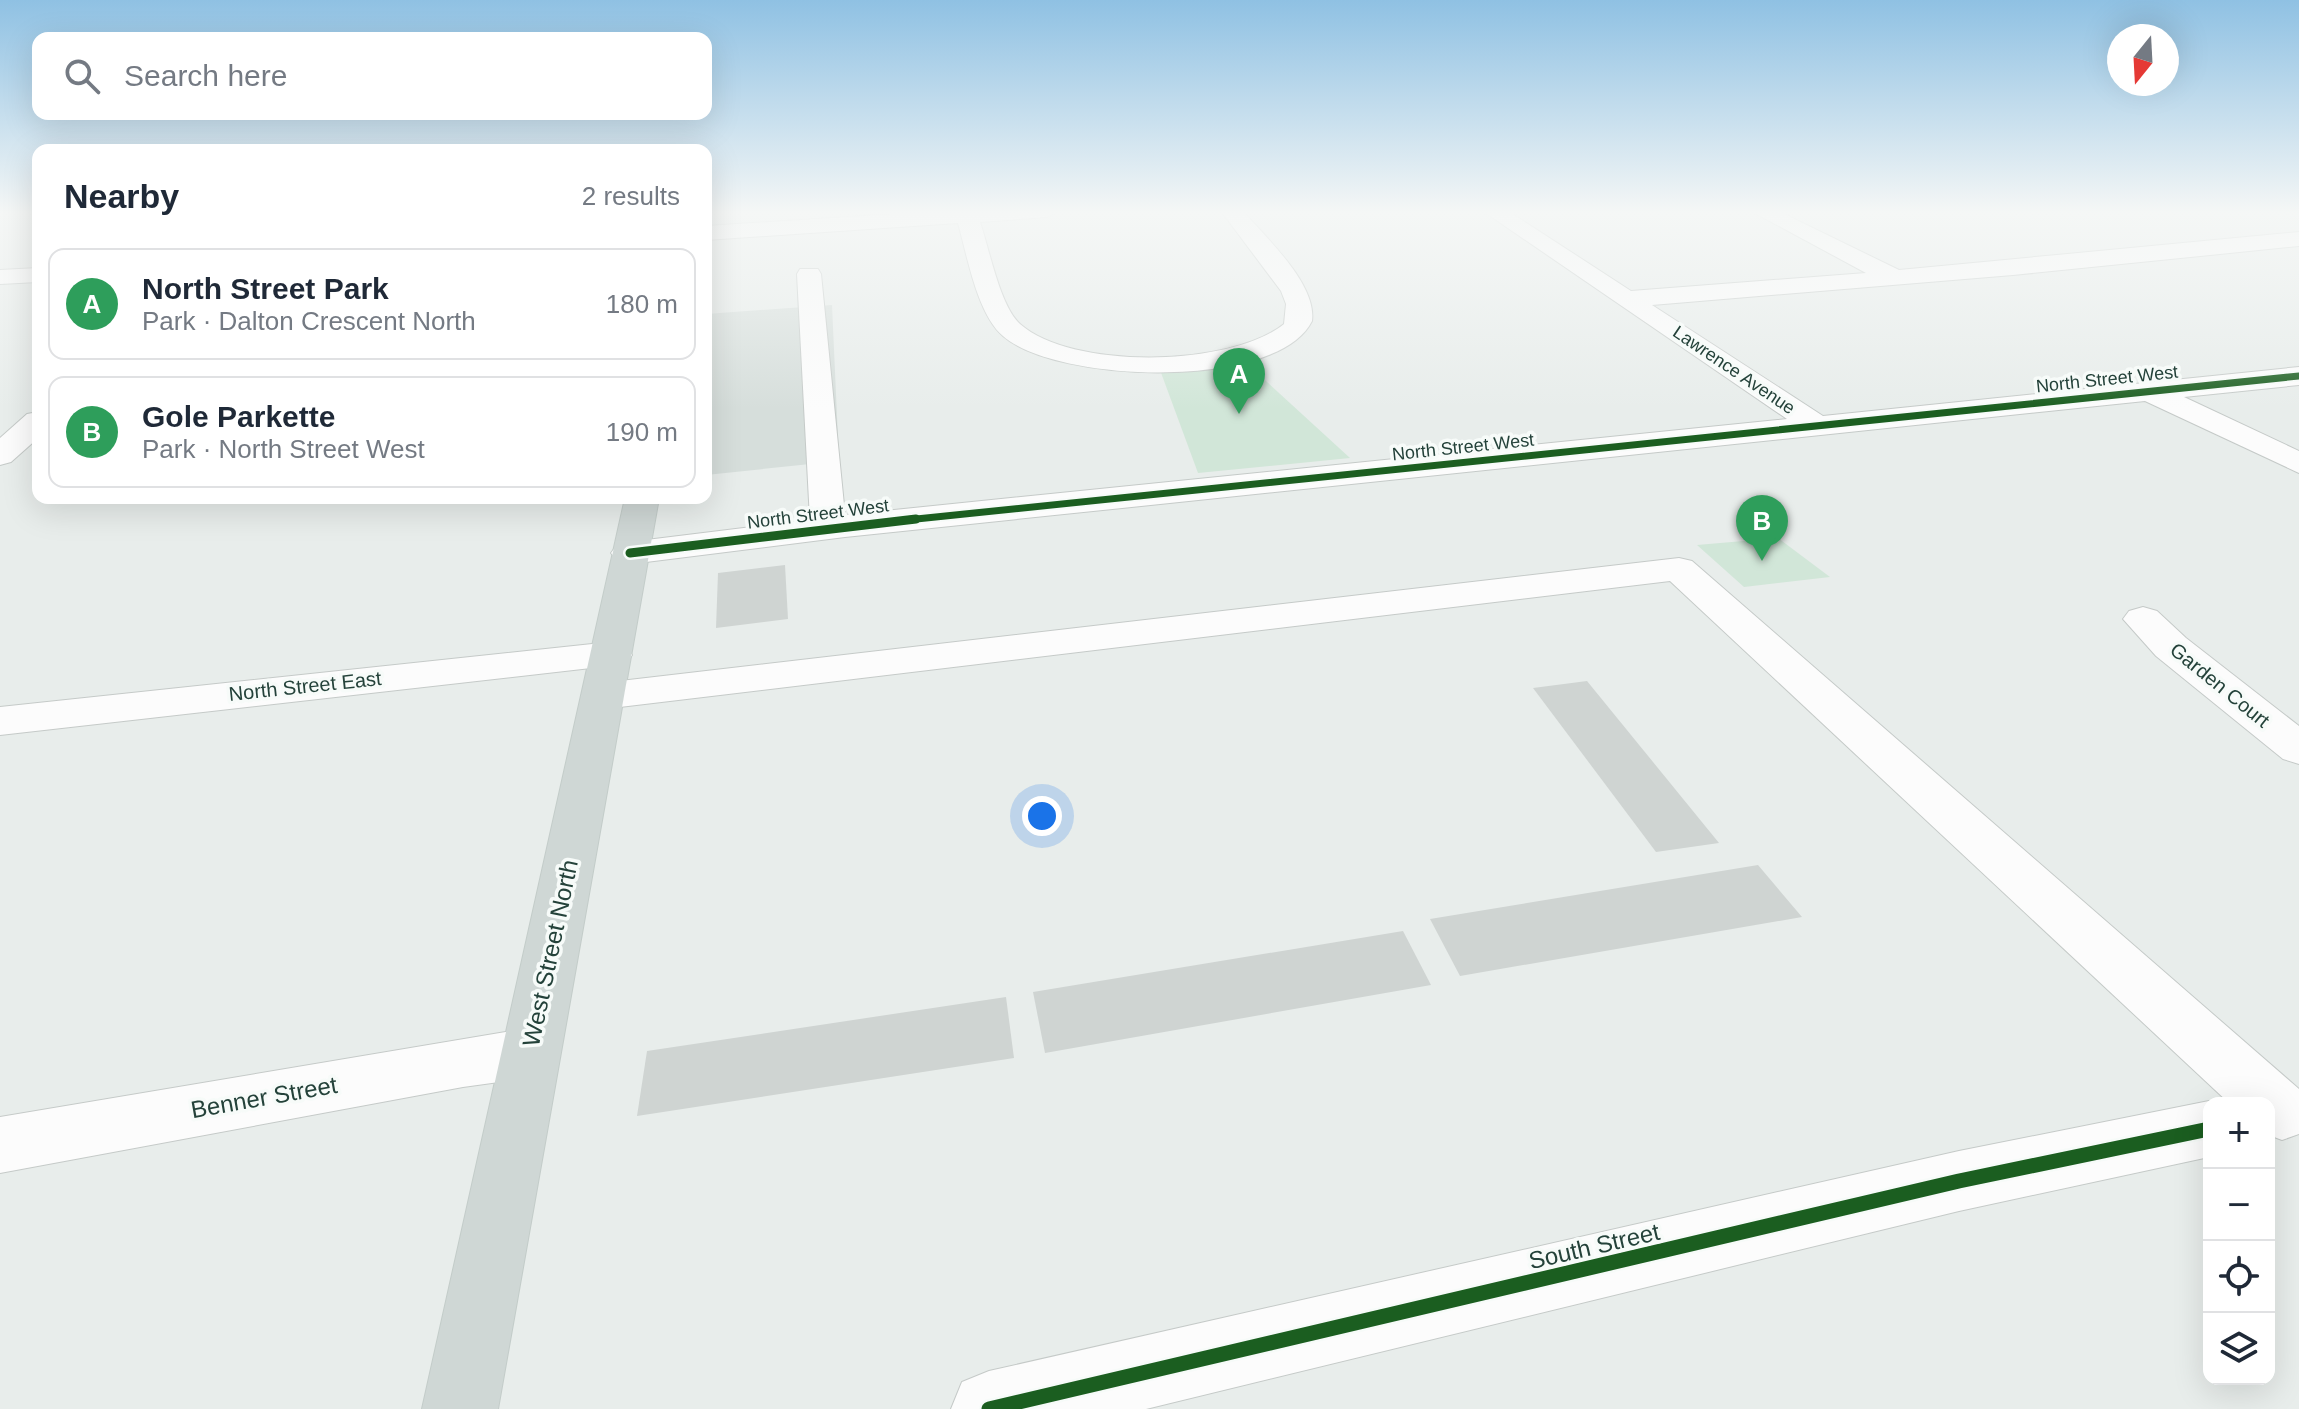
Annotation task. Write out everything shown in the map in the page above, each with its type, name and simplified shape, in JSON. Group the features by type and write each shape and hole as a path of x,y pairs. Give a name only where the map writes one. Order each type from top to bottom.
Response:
{"main road":[{"name":"West Street North","path":"460,1409 641,504"}],"street":[{"path":"809,277 828,528"},
{"path":"987,277 998,310 1012,331 1049,350 1070,356 1124,364 1157,365 1214,361 1282,338 1298,325 1301,314 1294,291 1283,277"},
{"name":"Lawrence Avenue","path":"1595,277 1814,424"},
{"path":"1630,299 1897,277"},
{"name":"North Street West","path":"630,553 828,528 2299,376"},
{"path":"2150,392 2299,463"},
{"path":"0,455 32,426"},
{"name":"North Street East","path":"0,721 607,676 1679,569 2283,1113"},
{"name":"Garden Court","path":"2143,619 2171,647 2299,749"},
{"name":"Benner Street","path":"0,1145 480,1059 529,1053"},
{"name":"South Street","path":"989,1409 1959,1181 2203,1130"}],"shaded area":[{"path":"832,305 839,461 712,474 712,314"}],"green space":[{"path":"1243,360 1350,458 1198,473 1160,370"},
{"path":"1778,538 1830,577 1744,587 1697,545"}],"building":[{"path":"785,565 788,619 716,628 718,573"},
{"path":"1587,681 1719,843 1656,852 1533,688"},
{"path":"1758,865 1802,917 1460,976 1430,919"},
{"path":"1403,931 1431,985 1045,1053 1033,992"},
{"path":"1006,997 1014,1058 637,1116 647,1051"}],"cycle path":[{"path":"630,553 845,526 2299,376"},
{"path":"989,1409 1959,1181 2203,1130"}],"place":[{"name":"North Street Park","path":"1239,414"},
{"name":"Gole Parkette","path":"1762,561"}]}
